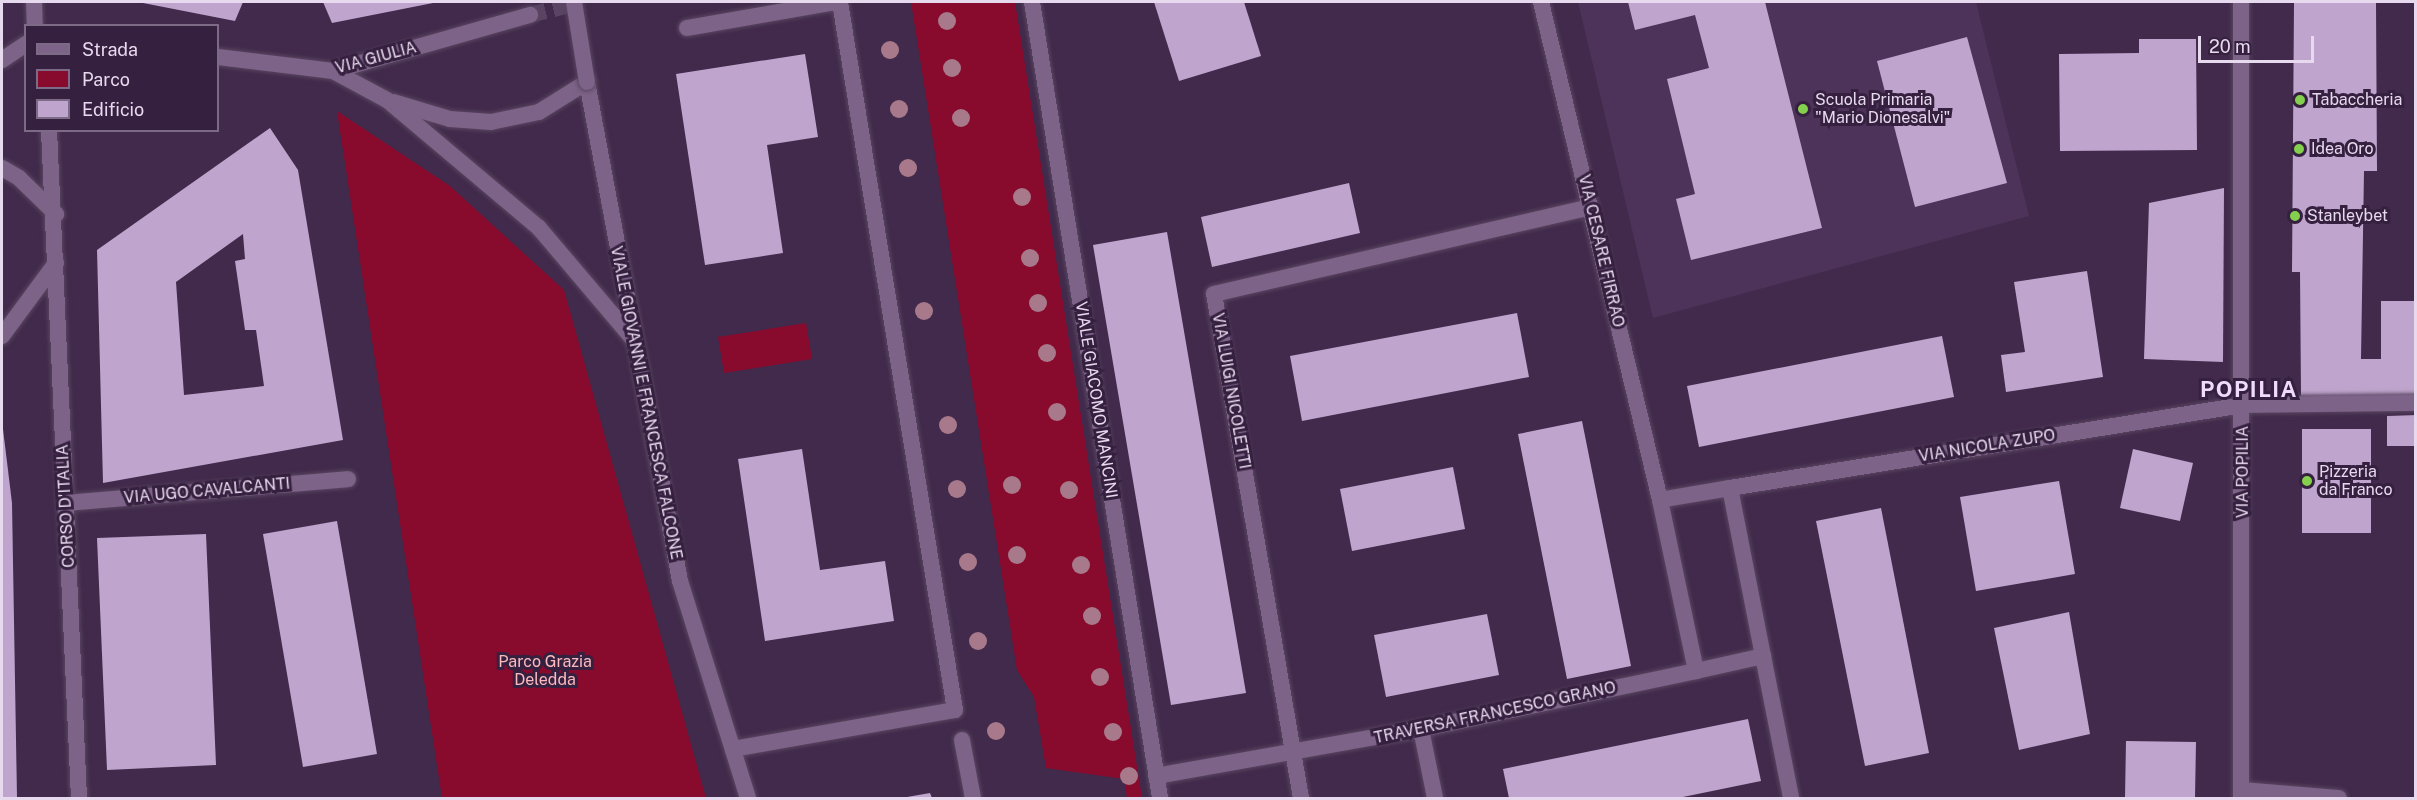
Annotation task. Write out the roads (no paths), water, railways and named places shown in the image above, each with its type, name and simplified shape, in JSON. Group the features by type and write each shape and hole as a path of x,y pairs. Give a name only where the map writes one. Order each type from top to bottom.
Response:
{"street":[{"path":"34,2 35,24"},
{"name":"VIALE GIOVANNI E FRANCESCA FALCONE","path":"574,2 634,340 680,581 748,798"},
{"path":"687,28 838,2 955,710 733,749"},
{"name":"VIALE GIACOMO MANCINI","path":"1032,2 1160,798"},
{"name":"VIA CESARE FIRRAO","path":"1541,2 1660,500 1696,671"},
{"name":"VIA POPILIA","path":"2241,2 2243,405 2241,794"},
{"name":"VIA GIULIA","path":"219,57 333,71 530,15"},
{"path":"2,60 24,45"},
{"path":"333,71 387,100 450,119 491,122 539,112 587,82"},
{"path":"387,100 539,228 634,340"},
{"name":"CORSO D'ITALIA","path":"49,132 56,214 65,502 79,798"},
{"path":"2,168 19,178 56,214"},
{"name":"VIA LUIGI NICOLETTI","path":"1301,798 1214,294 1590,207"},
{"path":"2,336 56,263"},
{"name":"VIA NICOLA ZUPO","path":"1660,500 2243,405 2415,404"},
{"name":"VIA UGO CAVALCANTI","path":"65,502 348,479"},
{"path":"1730,488 1791,798"},
{"name":"TRAVERSA FRANCESCO GRANO","path":"1156,776 1421,729 1763,656"},
{"path":"1421,729 1435,798"},
{"path":"962,740 973,798"},
{"path":"2241,794 2339,798"}],"tunnel":[{"path":"530,15 581,2"}],"place":[{"name":"Tabaccheria","path":"2300,100"},
{"name":"Scuola Primaria \"Mario Dionesalvi\"","path":"1803,109"},
{"name":"Idea Oro","path":"2299,149"},
{"name":"Stanleybet","path":"2295,216"},
{"name":"Pizzeria da Franco","path":"2307,481"}],"district":[{"name":"POPILIA","path":"2249,390"}],"park label":[{"name":"Parco Grazia Deledda","path":"545,671"}]}
